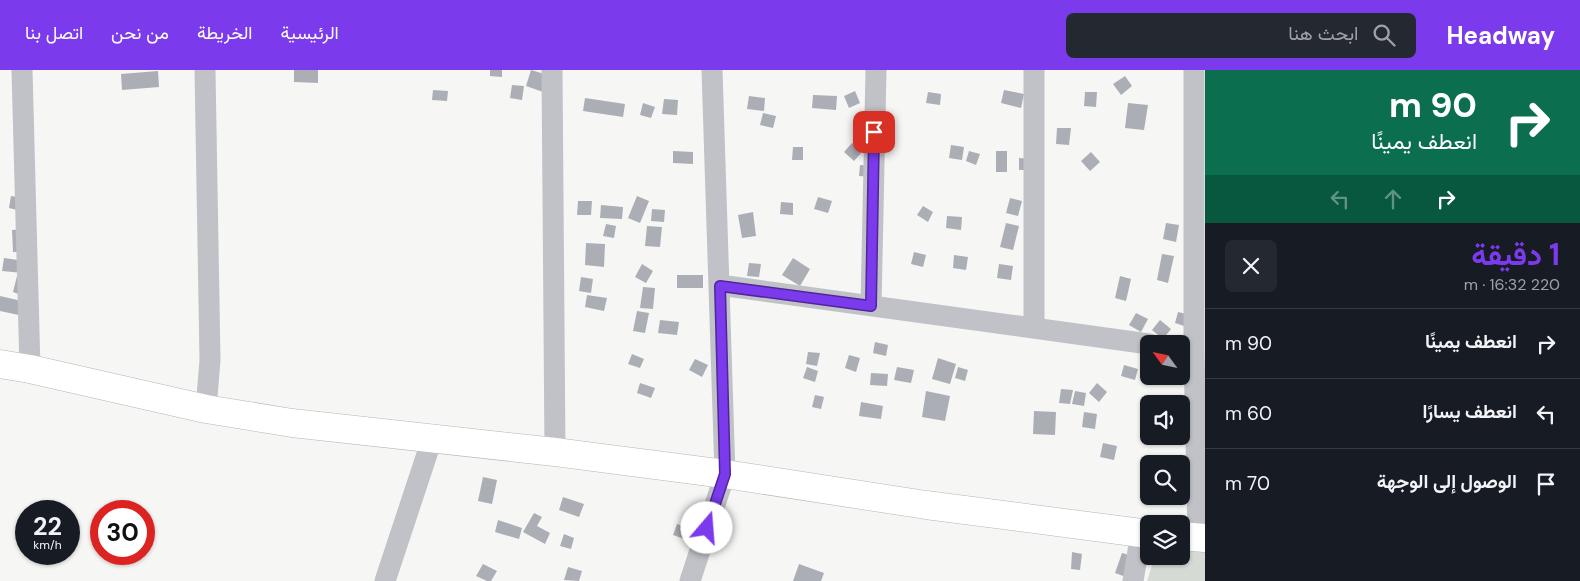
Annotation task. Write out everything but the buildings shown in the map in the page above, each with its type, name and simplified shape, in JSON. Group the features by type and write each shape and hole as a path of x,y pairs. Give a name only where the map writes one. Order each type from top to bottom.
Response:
{"main road":[{"path":"0,364 30,369 206,409 292,423 555,452 725,474 926,505 1140,532"}],"street":[{"path":"22,70 30,369"},
{"path":"205,70 210,360 206,409"},
{"path":"552,70 555,452"},
{"path":"690,581 725,474 712,70"},
{"path":"871,306 876,70"},
{"path":"1034,70 1034,328"},
{"path":"1194,70 1195,537"},
{"path":"720,286 1140,343"},
{"path":"385,581 432,439"},
{"path":"1132,581 1140,551"}],"shaded area":[{"path":"1190,543 1205,545 1205,581 1147,581 1152,565 1190,565"}],"route":[{"path":"707,528 725,474 720,286 871,306 874,132"}]}
